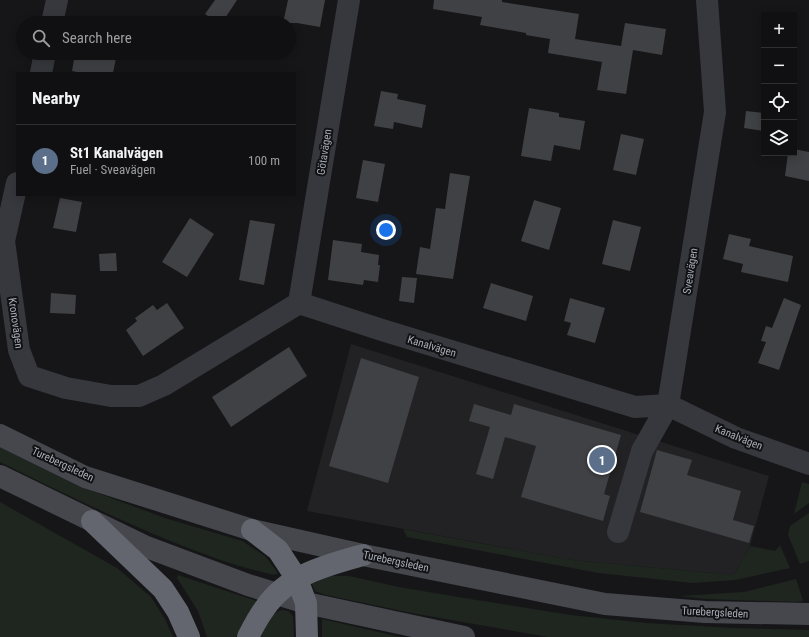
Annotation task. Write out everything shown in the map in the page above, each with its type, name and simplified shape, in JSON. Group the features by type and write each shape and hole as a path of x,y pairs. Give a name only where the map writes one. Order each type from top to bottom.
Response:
{"highway":[{"path":"92,521 163,589 178,612 189,637"},
{"path":"252,530 278,550 297,579 306,603 308,637"},
{"path":"248,637 265,607 277,594 297,579 328,565 363,555"}],"main road":[{"name":"Turebergsleden","path":"0,435 85,477 252,530 363,555 606,604 705,612 809,614"},
{"path":"0,476 144,546 248,585 306,603 464,637"}],"street":[{"path":"54,16 57,0"},
{"name":"Götavägen","path":"299,303 349,0"},
{"name":"Sveavägen","path":"618,532 642,451 668,405 715,112 707,0"},
{"path":"41,72 44,60"},
{"name":"Kronovägen","path":"16,187 4,241 19,350 29,376 66,388 111,396 139,396 164,385 299,303"},
{"name":"Kanalvägen","path":"299,303 382,330 635,407 668,405 736,438 809,464"}],"shaded area":[{"path":"351,344 769,476 750,546 734,575 572,560 307,511"},
{"path":"0,447 76,485 165,518 242,541 265,556 278,573 274,575 222,561 160,537 106,513 0,462"},
{"path":"802,482 809,484 809,503 794,514"},
{"path":"0,502 117,568 151,597 165,619 173,637 0,637"},
{"path":"809,513 809,561 800,564 788,535 790,526"},
{"path":"403,529 572,560 734,575 750,546 775,551 780,545 790,568 735,580 692,583 599,573 407,537"},
{"path":"178,575 257,601 236,637 207,637 198,611 177,578"},
{"path":"329,576 349,576 399,587 571,615 646,623 733,628 809,630 809,637 548,637 412,613 326,595 315,591 311,582"},
{"path":"796,579 803,601 707,599 680,596 744,592"},
{"path":"278,611 288,611 293,616 294,637 261,637 271,617"},
{"path":"322,619 400,637 322,637"}],"building":[{"path":"215,0 237,0 227,16 208,16 205,14"},
{"path":"288,0 325,0 320,27 296,23 296,16 285,16"},
{"path":"434,0 502,0 502,2 579,14 575,39 621,46 625,23 666,29 662,55 633,50 626,94 597,90 602,62 548,53 550,39 480,25 482,17 433,9"},
{"path":"74,60 116,60 113,72 72,71"},
{"path":"381,91 398,94 397,99 426,105 422,128 394,122 393,129 374,126"},
{"path":"529,108 559,113 559,117 585,121 580,150 554,145 551,161 521,156"},
{"path":"746,111 761,113 761,131 744,128"},
{"path":"621,134 644,139 636,175 613,170"},
{"path":"797,150 809,152 809,181 785,176 788,156 797,156"},
{"path":"363,160 385,164 378,202 356,198"},
{"path":"450,173 470,176 453,279 416,274 420,247 430,249 436,208 445,209"},
{"path":"60,198 82,202 76,232 53,228"},
{"path":"534,200 561,208 549,250 521,241"},
{"path":"190,218 214,234 187,277 162,262"},
{"path":"250,220 275,224 264,285 239,280"},
{"path":"613,220 641,227 630,271 602,264"},
{"path":"729,234 751,239 749,246 793,256 788,282 741,272 743,264 723,259"},
{"path":"333,240 362,244 361,252 379,255 378,265 380,265 378,282 364,280 363,285 328,280"},
{"path":"116,253 117,271 100,271 99,254"},
{"path":"402,277 417,278 414,303 399,301"},
{"path":"491,283 533,296 526,321 483,308"},
{"path":"51,293 76,295 75,314 50,313"},
{"path":"570,298 605,308 595,343 567,335 571,323 564,321"},
{"path":"784,298 801,305 779,370 758,363 766,342 761,341 766,326 772,328"},
{"path":"167,303 184,328 143,356 126,330 137,321 135,318 153,305 157,310"},
{"path":"289,347 307,376 231,427 212,397"},
{"path":"361,358 419,377 388,483 329,466"},
{"path":"474,404 511,415 514,404 621,435 604,494 610,496 603,521 521,497 536,446 505,437 493,479 476,474 490,427 469,421"},
{"path":"657,450 692,460 687,475 741,491 733,520 754,526 749,543 640,512"}],"place":[{"name":"St1 Kanalvägen","path":"602,460"}]}
